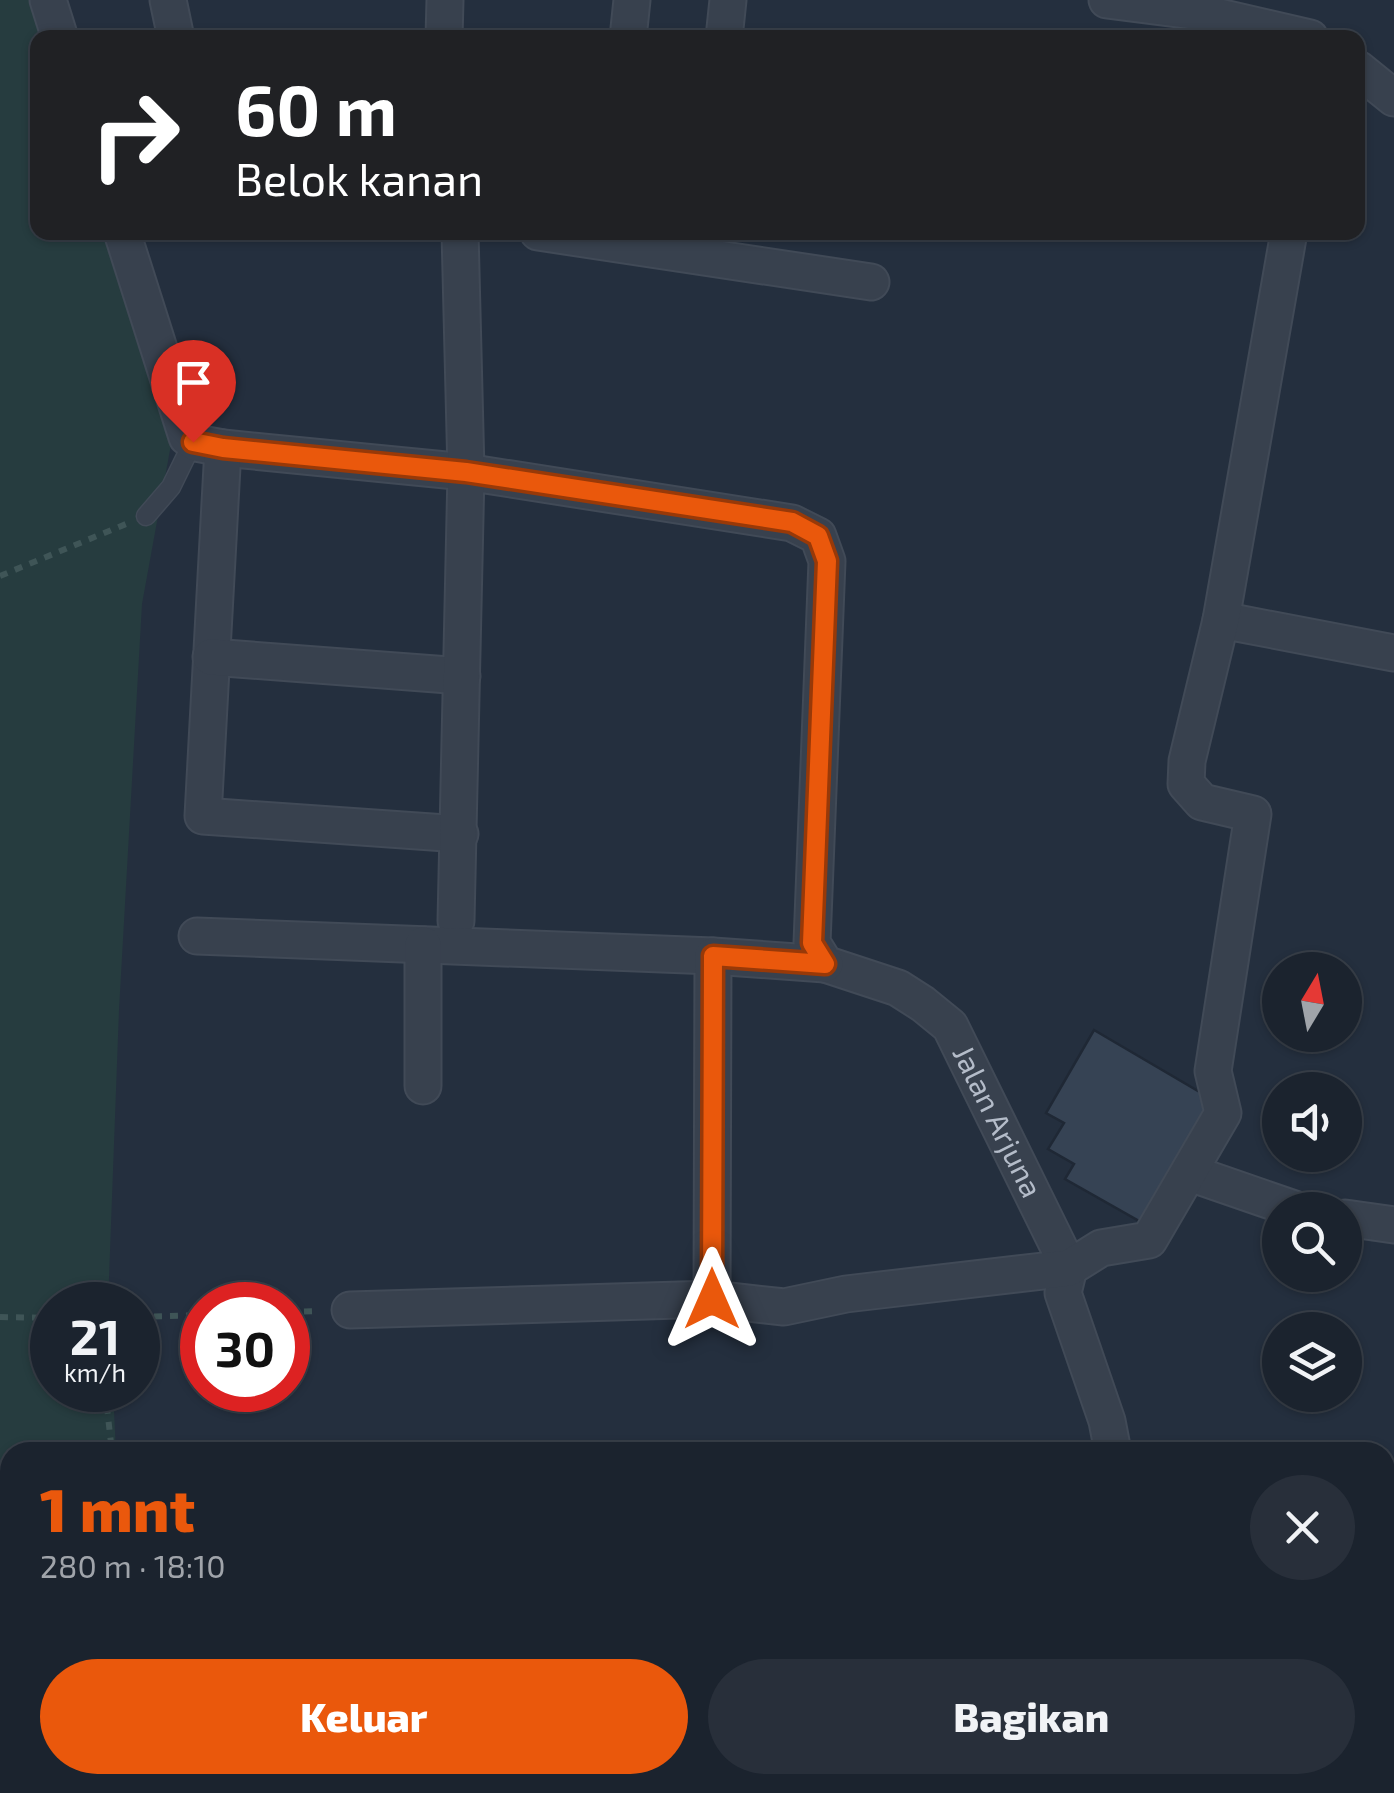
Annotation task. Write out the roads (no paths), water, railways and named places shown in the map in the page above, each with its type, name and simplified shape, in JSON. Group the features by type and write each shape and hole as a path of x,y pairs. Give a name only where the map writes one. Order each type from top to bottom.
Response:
{"street":[{"path":"48,0 57,30"},
{"path":"168,0 174,30"},
{"path":"444,30 445,0"},
{"path":"629,30 632,0"},
{"path":"725,30 728,0"},
{"path":"1108,0 1195,6 1281,30"},
{"path":"1365,75 1394,98"},
{"path":"125,240 187,437 208,445 466,472 792,522 818,536 827,561 812,943 825,964"},
{"path":"456,921 466,472 460,240"},
{"path":"591,240 871,282"},
{"path":"350,1310 712,1299 784,1307 846,1294 1069,1268 1101,1248 1149,1240 1223,1113 1213,1071 1253,814 1202,802 1186,784 1187,761 1221,620 1288,240"},
{"path":"208,445 210,657 204,816 460,834"},
{"path":"1221,620 1394,653"},
{"path":"210,657 462,676"},
{"name":"Jalan Arjuna","path":"197,936 713,956 825,964 898,988 950,1026 1069,1268 1063,1293 1115,1442"},
{"path":"423,945 423,1086"},
{"path":"712,1299 713,956"},
{"path":"1190,1173 1262,1198"},
{"path":"1362,1220 1394,1225"}],"lane":[{"path":"146,516 208,445"}]}
